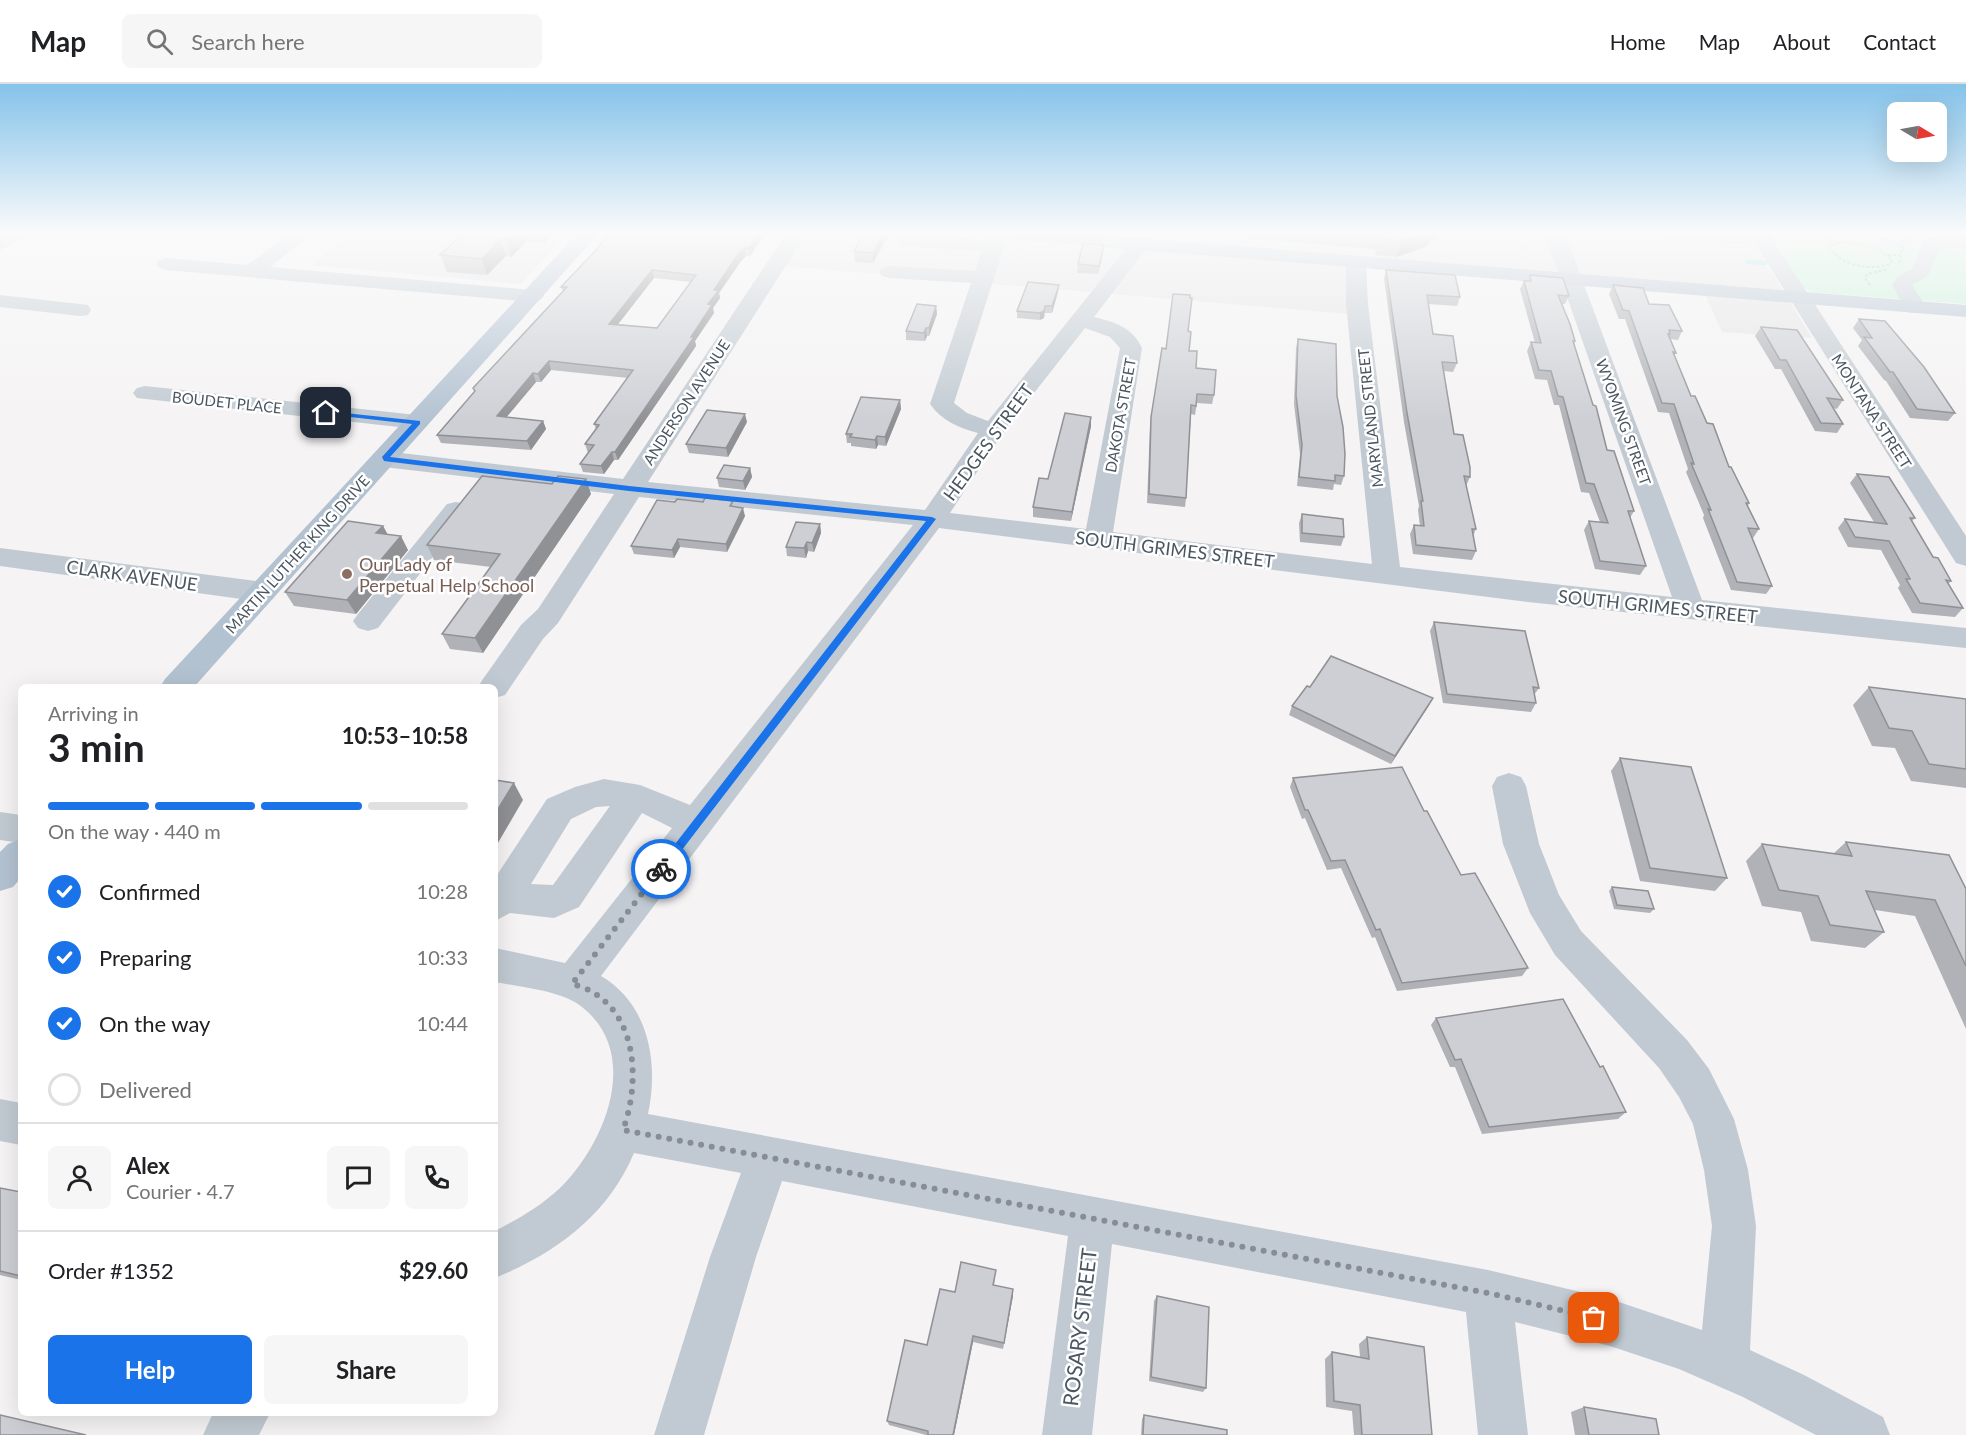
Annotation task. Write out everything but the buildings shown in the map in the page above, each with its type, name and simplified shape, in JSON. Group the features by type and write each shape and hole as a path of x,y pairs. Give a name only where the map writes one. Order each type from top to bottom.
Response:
{"main road":[{"name":"MARTIN LUTHER KING DRIVE","path":"179,684 531,297"},
{"path":"1789,297 1966,311"}],"street":[{"name":"ANDERSON AVENUE","path":"496,684 532,632 548,616 755,297"},
{"path":"976,297 942,404 949,413 966,422 993,430"},
{"name":"HEDGES STREET","path":"572,984 932,519 993,430 1100,297"},
{"name":"MARYLAND STREET","path":"1358,297 1387,573"},
{"name":"WYOMING STREET","path":"1579,297 1691,610"},
{"path":"1909,297 1915,307"},
{"name":"MONTANA STREET","path":"1800,298 1966,557"},
{"path":"0,301 81,310"},
{"name":"DAKOTA STREET","path":"1082,320 1124,336 1131,348 1098,540"},
{"name":"BOUDET PLACE","path":"145,393 417,422"},
{"name":"SOUTH GRIMES STREET","path":"384,459 629,488 932,519 1691,610 1966,638"},
{"path":"368,621 488,471"},
{"name":"CLARK AVENUE","path":"0,557 263,592"},
{"path":"1509,786 1521,844 1543,902 1568,943 1673,1054 1694,1083 1713,1119 1726,1170 1734,1226 1728,1287 1725,1364"},
{"path":"498,901 560,809 571,802 603,792 635,797 697,824"},
{"path":"498,901 554,902 566,896 635,797"},
{"path":"0,826 18,829"},
{"path":"498,967 572,984 594,993 614,1010 627,1035 633,1064 631,1108 608,1163 585,1194 554,1221 498,1253"},
{"path":"0,1120 18,1123"},
{"path":"623,1130 1488,1293 1575,1312 1650,1335 1725,1364 1798,1397 1865,1435"},
{"path":"680,1435 733,1257 768,1158"},
{"name":"ROSARY STREET","path":"1067,1435 1092,1220"},
{"path":"1488,1293 1503,1435"},
{"path":"228,1435 243,1416"}],"shaded area":[{"path":"1150,297 1349,297 1350,314"},
{"path":"1706,297 1787,297 1812,338 1722,332"}],"green space":[{"path":"1876,297 1966,297 1966,304"}],"way so far":[{"path":"661,869 572,984 594,993 614,1010 627,1035 633,1064 633,1088 631,1108 623,1130 1488,1293 1594,1318"}],"place":[{"name":"Our Lady of Perpetual Help School","path":"347,574"}],"route":[{"path":"326,413 417,422 384,459 629,488 932,519 661,869"}]}
